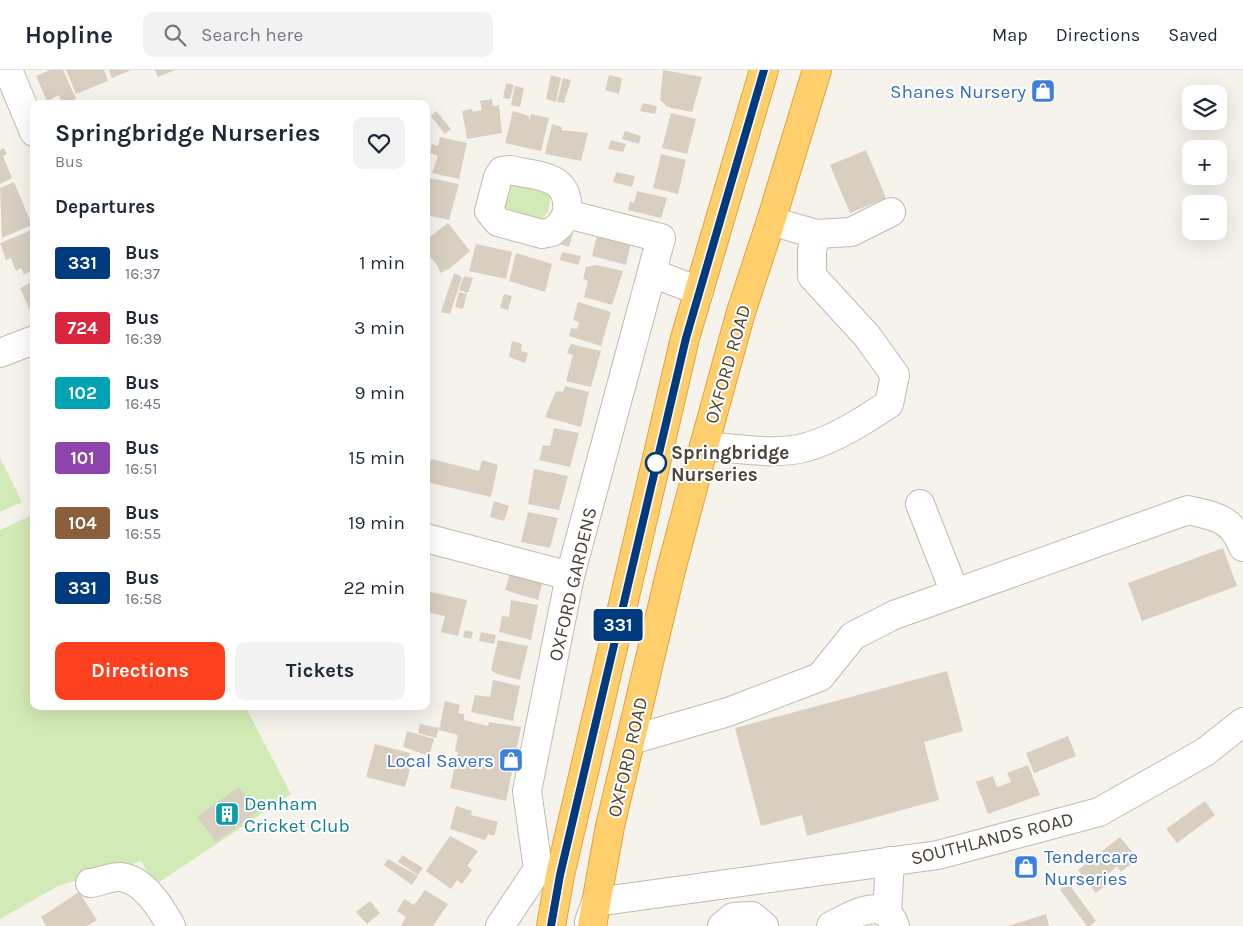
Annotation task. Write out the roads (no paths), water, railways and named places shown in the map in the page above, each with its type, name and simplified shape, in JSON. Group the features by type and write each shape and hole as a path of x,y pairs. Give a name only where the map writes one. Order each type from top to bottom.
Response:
{"highway":[{"name":"OXFORD ROAD","path":"550,926 549,872 680,360 764,70"},
{"name":"OXFORD ROAD","path":"592,918 610,826 704,446 741,312 771,221 816,70"}],"street":[{"path":"8,70 30,122"},
{"path":"771,221 816,234 850,232 891,212"},
{"name":"OXFORD GARDENS","path":"549,872 527,791 570,576 661,238 567,214"},
{"path":"704,446 766,451 806,448 854,427 889,404 895,375 867,336 812,276 812,250 816,234"},
{"path":"652,273 699,291"},
{"path":"4,352 30,342"},
{"path":"920,504 955,593"},
{"path":"631,740 728,712 820,677 853,636 894,615 1188,510 1224,519 1238,535 1243,547"},
{"path":"430,539 570,576"},
{"name":"SOUTHLANDS ROAD","path":"592,918 762,878 938,855 1099,812 1205,752 1243,722"},
{"path":"890,861 891,920"},
{"path":"500,926 549,872"},
{"path":"90,883 121,877 141,886 162,910 171,926"},
{"path":"762,878 762,923"},
{"path":"831,926 866,910 879,909 891,920"},
{"path":"722,926 733,917 752,916 762,923"}],"place":[{"name":"Shanes Nursery","path":"1043,91"},
{"name":"Springbridge Nurseries","path":"656,463"},
{"name":"Local Savers","path":"511,760"},
{"name":"Denham Cricket Club","path":"227,814"},
{"name":"Tendercare Nurseries","path":"1026,867"}]}
